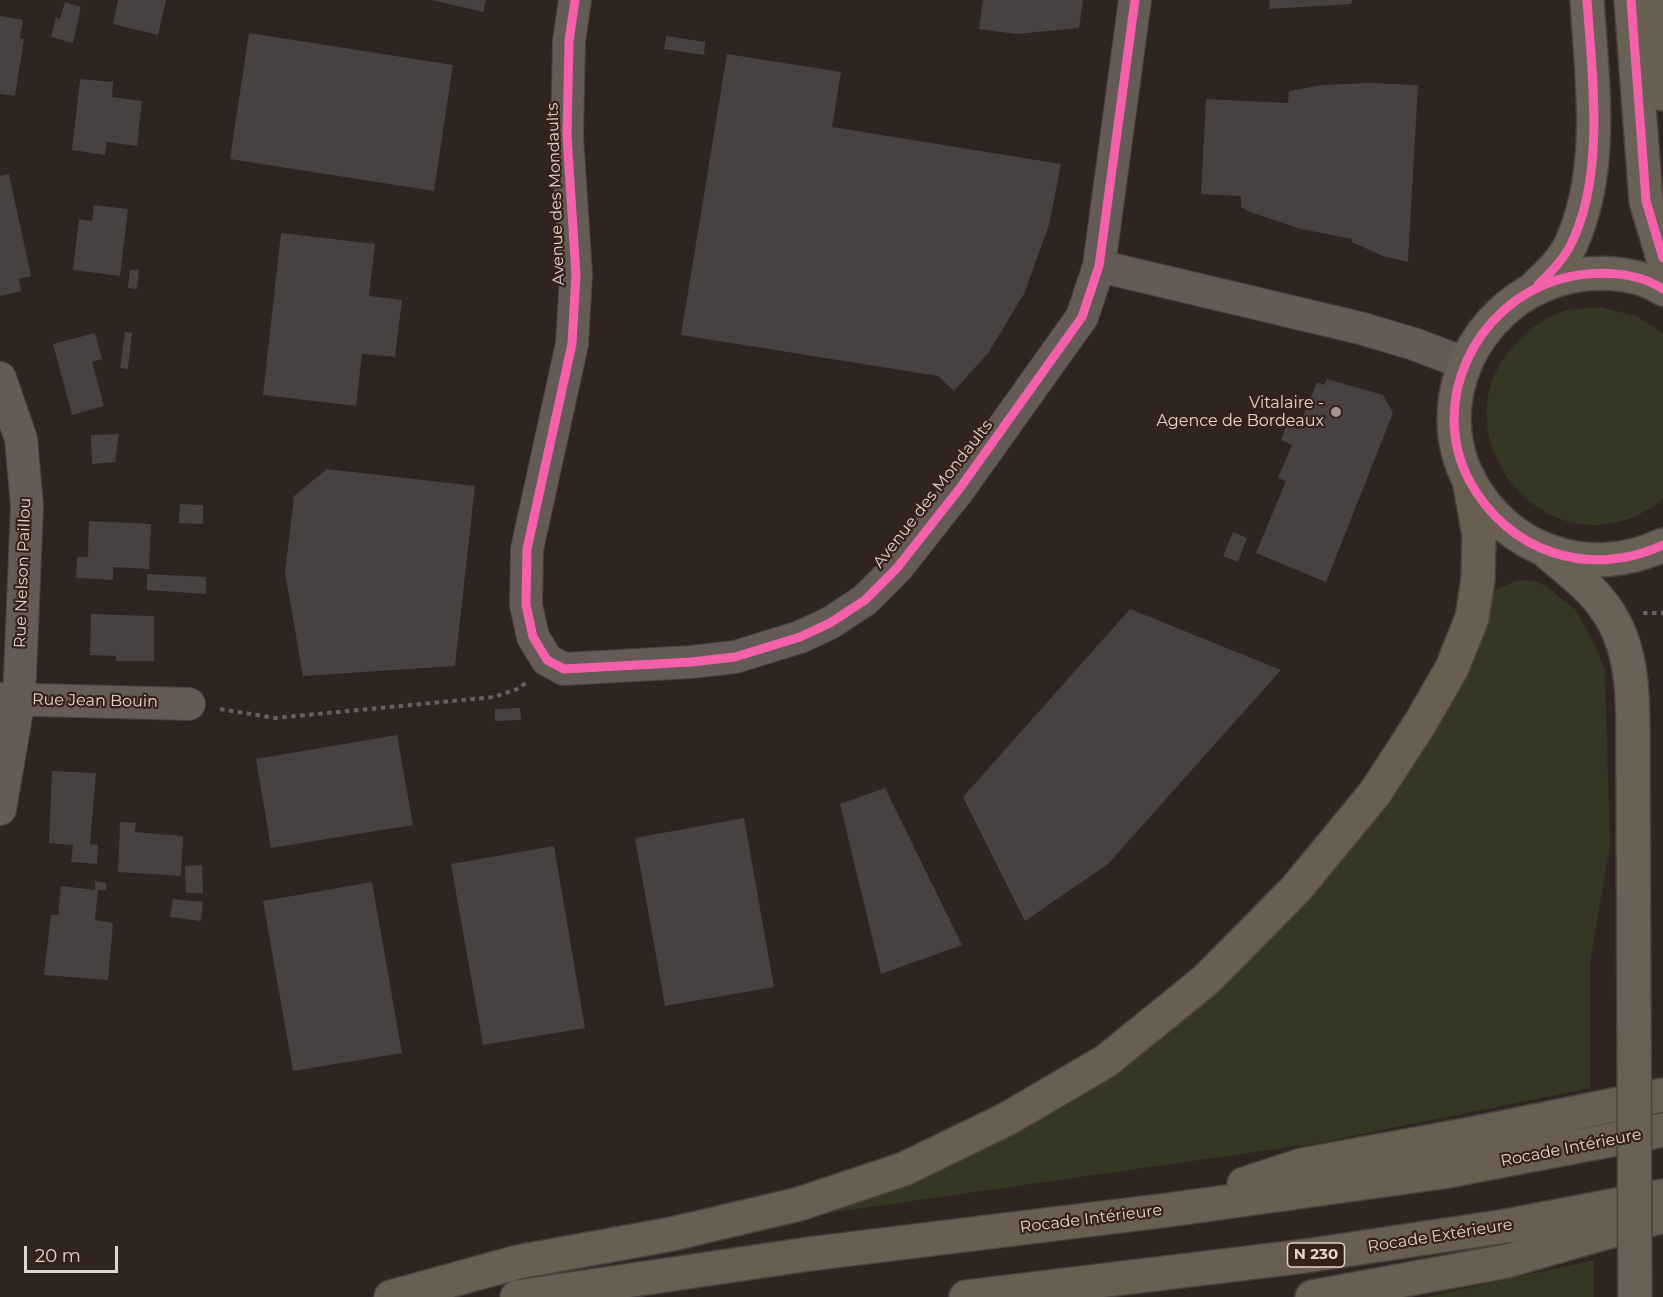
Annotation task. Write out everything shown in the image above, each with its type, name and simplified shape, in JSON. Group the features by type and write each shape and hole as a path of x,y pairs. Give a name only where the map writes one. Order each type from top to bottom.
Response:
{"highway":[{"path":"1656,0 1663,94"},
{"path":"391,1297 518,1262 672,1234 810,1201 904,1169 1006,1119 1106,1060 1206,980 1296,889 1375,794 1421,722 1452,668 1472,618 1478,579 1479,536 1468,479"},
{"path":"1168,1210 1302,1165 1663,1095"},
{"name":"Rocade Intérieure","path":"517,1297 809,1254 1168,1210 1442,1173 1663,1130"},
{"name":"Rocade Extérieure","path":"966,1297 1305,1256 1506,1226 1663,1196"},
{"path":"1311,1297 1507,1261 1663,1217"}],"main road":[{"path":"1587,0 1594,117 1586,203 1570,246 1556,267 1536,286 1506,306 1482,332 1464,363 1455,412 1457,441 1468,479 1488,509 1514,533 1545,550 1588,587 1604,604 1616,624 1626,653 1632,706 1635,1297"},
{"path":"1631,0 1646,201 1663,258"},
{"path":"1536,286 1576,274 1618,274 1663,289"},
{"path":"1545,550 1577,559 1611,561 1644,553 1663,544"}],"street":[{"name":"Avenue des Mondaults","path":"575,0 569,41 567,136 576,275 572,344 527,549 526,605 533,638 547,660 564,669 691,662 735,657 800,637 830,623 864,600 897,568 953,497 1053,361 1082,317 1099,266 1135,0"},
{"path":"1099,266 1360,328 1414,344 1464,363"},
{"name":"Rue Nelson Paillou","path":"0,378 21,439 27,506 0,809"},
{"name":"Rue Jean Bouin","path":"9,699 102,699 189,704"}],"path":[{"path":"189,704 275,718 494,697 520,688 547,660"}],"green space":[{"path":"1600,307 1636,316 1663,333 1663,499 1640,514 1602,525 1565,521 1534,505 1509,480 1492,448 1487,413 1493,378 1520,339 1537,324 1557,314 1568,310"},
{"path":"1517,580 1540,582 1575,609 1596,647 1605,671 1610,845 1590,963 1590,1088 1319,1143 827,1213 948,1167 1046,1113 1294,912 1489,593"},
{"path":"1594,1260 1594,1297 1426,1297"}],"building":[{"path":"118,0 166,0 158,35 113,24"},
{"path":"432,0 486,0 483,12"},
{"path":"983,0 1083,0 1079,28 1016,34 979,29"},
{"path":"1270,0 1352,0 1351,4 1269,9"},
{"path":"65,2 81,7 73,43 51,37 56,17 60,19"},
{"path":"0,16 23,20 20,38 24,39 15,96 0,94"},
{"path":"249,33 453,65 434,191 230,159"},
{"path":"666,36 705,42 704,55 664,49"},
{"path":"727,54 841,72 832,127 1061,164 1049,225 1024,294 989,352 954,391 938,376 681,335"},
{"path":"80,79 113,82 112,97 142,101 137,146 107,142 105,155 72,150"},
{"path":"1369,83 1418,85 1408,262 1383,256 1352,242 1352,239 1301,229 1250,212 1241,207 1241,196 1201,194 1206,99 1288,103 1289,91 1323,85"},
{"path":"9,174 31,276 19,279 21,291 0,296 0,176"},
{"path":"94,205 128,209 120,276 73,270 79,219 92,221"},
{"path":"281,233 375,244 369,296 402,300 395,357 362,354 356,406 263,395"},
{"path":"130,270 139,270 137,289 128,288"},
{"path":"125,332 132,333 128,369 120,368"},
{"path":"95,333 102,359 92,362 104,406 72,415 53,344"},
{"path":"1327,379 1383,395 1393,413 1326,582 1256,553 1286,481 1278,478 1292,445 1281,440 1287,424 1298,429 1317,382 1324,385"},
{"path":"119,434 115,462 92,464 91,435"},
{"path":"327,469 475,486 455,666 303,676 285,573 294,496"},
{"path":"180,504 203,505 203,524 179,523"},
{"path":"89,521 151,524 149,569 113,567 113,580 76,578 77,557 88,557"},
{"path":"1233,532 1247,538 1238,562 1223,556"},
{"path":"147,574 206,577 206,594 147,590"},
{"path":"1130,609 1281,670 1108,864 1025,921 963,797"},
{"path":"91,614 154,616 154,661 116,661 116,656 90,655"},
{"path":"520,708 521,720 495,721 495,709"},
{"path":"397,735 413,825 271,848 256,759"},
{"path":"52,771 96,773 90,844 98,845 97,864 71,862 73,845 49,843"},
{"path":"885,788 962,945 881,974 840,804"},
{"path":"744,818 774,987 665,1006 635,838"},
{"path":"120,822 136,823 135,832 183,836 181,876 118,872"},
{"path":"554,846 585,1028 483,1045 451,864"},
{"path":"202,865 203,893 186,893 185,866"},
{"path":"95,881 106,883 106,890 98,890 95,920 113,923 108,980 44,975 51,915 58,915 61,886 95,890"},
{"path":"372,882 402,1053 293,1071 263,901"},
{"path":"173,899 203,902 201,921 170,917"}],"cycle path":[{"path":"575,0 569,41 567,136 576,275 572,344 527,549 526,605 533,637 547,660 564,669 691,662 735,657 800,637 830,623 865,600 897,568 960,488 1082,317 1099,266 1135,0"},
{"path":"1538,285 1560,262 1570,246 1589,189 1594,125 1587,0"},
{"path":"1631,0 1646,201 1663,258"},
{"path":"1663,289 1639,278 1597,273 1557,280 1528,293 1503,311 1483,333 1467,360 1457,389 1454,419 1458,450 1469,480 1486,505 1506,526 1528,542 1553,553 1580,559 1607,559 1635,555 1663,545"}],"place":[{"name":"Vitalaire - Agence de Bordeaux","path":"1336,412"}]}
